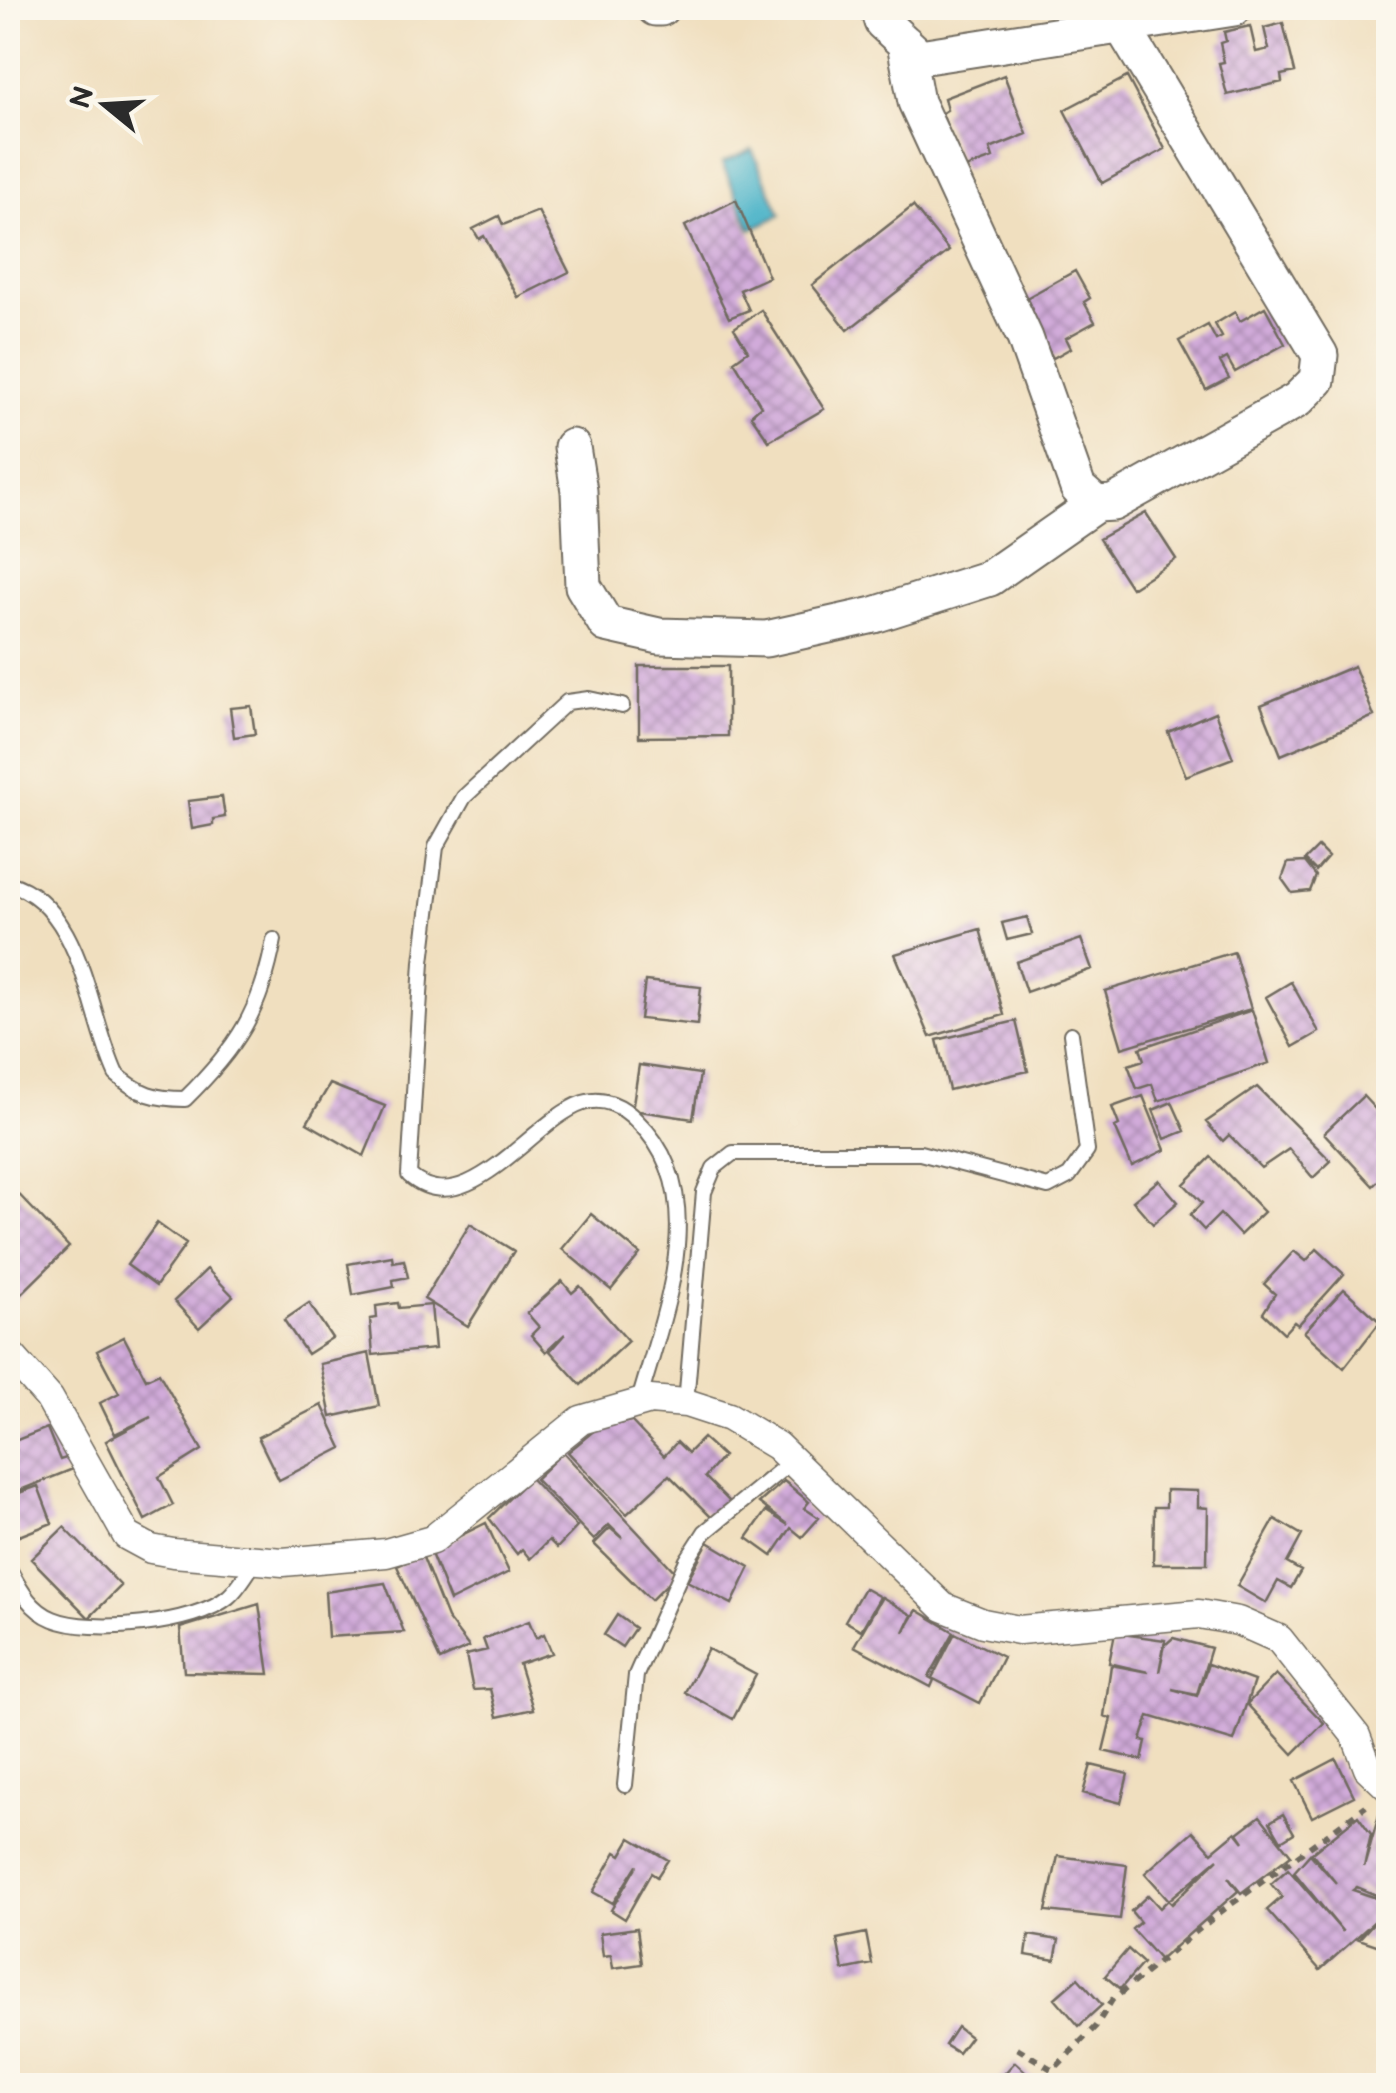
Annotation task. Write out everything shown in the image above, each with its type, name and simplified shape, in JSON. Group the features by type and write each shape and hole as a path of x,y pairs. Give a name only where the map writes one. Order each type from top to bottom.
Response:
{"street":[{"path":"878,8 882,22 920,57 1234,8"},
{"path":"572,447 580,491 583,586 606,624 659,636 766,639 874,615 990,578 1096,504 1114,503 1297,400 1317,380 1320,355 1120,23"},
{"path":"905,43 916,102 1025,338 1078,488 1096,504"},
{"path":"8,1352 49,1398 127,1536 152,1549 174,1553 283,1562 386,1553 432,1540 581,1420 639,1402 686,1402 730,1416 792,1460 944,1607 983,1623 1019,1630 1199,1614 1238,1621 1279,1639 1356,1736 1381,1793"}],"lane":[{"path":"622,706 590,699 567,702 464,797 436,847 422,962 408,1175 422,1186 440,1190 468,1182 507,1159 565,1111 587,1102 611,1102 649,1132 665,1158 677,1198 674,1276 639,1402"},
{"path":"8,883 32,896 60,923 116,1074 135,1091 161,1099 186,1099 233,1044 265,992 274,940"},
{"path":"686,1402 704,1192 714,1168 733,1153 920,1153 1048,1187 1069,1176 1088,1150 1071,1034"},
{"path":"625,1785 636,1676 687,1560 705,1532 792,1460"},
{"path":"8,1567 28,1602 54,1619 109,1628 158,1622 227,1598 257,1559"}],"path":[{"path":"1017,2048 1053,2070 1096,2026 1112,2000 1219,1913 1381,1793"}],"water":[{"path":"752,150 781,215 751,229 722,163"}],"building":[{"path":"1283,23 1295,72 1281,75 1282,82 1227,95 1219,63 1224,62 1220,43 1226,41 1224,32 1250,26 1256,52 1269,49 1264,28"},
{"path":"1004,75 1027,134 990,149 993,158 963,169 942,113 947,110 944,98"},
{"path":"1127,77 1165,149 1102,183 1064,110"},
{"path":"736,200 769,277 740,290 749,310 729,318 685,226"},
{"path":"913,206 949,251 848,330 812,285"},
{"path":"538,211 569,272 518,297 484,236 479,239 473,229 499,216 503,225"},
{"path":"1075,271 1090,298 1084,302 1095,322 1066,338 1071,348 1053,358 1021,301"},
{"path":"1265,307 1285,344 1235,372 1227,358 1220,362 1229,378 1206,390 1179,341 1208,325 1216,340 1222,337 1215,324 1235,312 1240,321"},
{"path":"761,310 824,409 769,441 751,415 761,406 734,361 748,351 734,328"},
{"path":"1146,513 1176,559 1131,588 1099,539"},
{"path":"639,666 728,666 728,736 639,737"},
{"path":"1354,666 1374,716 1281,755 1261,705"},
{"path":"251,706 255,734 234,737 230,708"},
{"path":"1215,712 1233,758 1186,776 1168,732"},
{"path":"222,797 225,817 213,819 213,825 192,829 188,801"},
{"path":"1318,847 1328,857 1316,871 1305,860"},
{"path":"1305,862 1316,876 1310,891 1292,893 1282,879 1288,863"},
{"path":"1027,917 1032,934 1007,940 1002,923"},
{"path":"980,929 1004,1015 930,1037 895,954"},
{"path":"1081,939 1092,969 1026,992 1016,962"},
{"path":"1234,952 1251,1009 1122,1048 1105,991"},
{"path":"645,981 701,987 697,1025 640,1019"},
{"path":"1291,982 1319,1032 1293,1047 1266,997"},
{"path":"1252,1010 1269,1063 1158,1101 1152,1084 1137,1089 1128,1065 1144,1060 1140,1048"},
{"path":"1016,1021 1028,1071 949,1090 937,1040"},
{"path":"639,1065 700,1074 693,1119 632,1110"},
{"path":"330,1084 385,1106 364,1156 307,1123"},
{"path":"1257,1087 1331,1161 1313,1178 1289,1149 1261,1168 1229,1135 1223,1141 1206,1122"},
{"path":"1143,1096 1165,1150 1132,1166 1115,1127 1119,1125 1112,1107"},
{"path":"1363,1096 1388,1123 1388,1171 1373,1186 1324,1133"},
{"path":"1172,1102 1185,1131 1165,1139 1153,1110"},
{"path":"1211,1157 1264,1212 1240,1235 1220,1214 1204,1230 1190,1215 1202,1203 1184,1184"},
{"path":"1159,1180 1178,1202 1153,1224 1133,1201"},
{"path":"8,1183 69,1247 8,1307"},
{"path":"591,1214 640,1254 611,1290 562,1249"},
{"path":"157,1223 186,1244 156,1286 127,1265"},
{"path":"470,1224 514,1251 468,1326 424,1299"},
{"path":"1317,1249 1344,1274 1298,1325 1294,1322 1284,1333 1263,1313 1275,1294 1264,1284 1294,1251 1306,1261"},
{"path":"392,1256 393,1262 404,1260 408,1277 393,1280 394,1287 353,1295 348,1264"},
{"path":"207,1269 233,1296 199,1328 174,1301"},
{"path":"562,1281 572,1293 580,1286 628,1341 581,1385 550,1351 565,1334 546,1352 531,1335 539,1327 527,1313"},
{"path":"1344,1289 1380,1322 1344,1368 1304,1332"},
{"path":"309,1303 332,1338 307,1354 284,1320"},
{"path":"398,1303 399,1308 431,1305 435,1349 373,1355 370,1319 377,1318 376,1306"},
{"path":"124,1337 146,1379 159,1373 202,1450 159,1477 173,1505 145,1520 106,1441 151,1417 115,1434 100,1403 119,1393 97,1351"},
{"path":"369,1353 379,1406 331,1417 320,1364"},
{"path":"322,1405 342,1448 279,1480 258,1437"},
{"path":"631,1421 664,1456 677,1442 688,1453 703,1438 723,1456 705,1477 730,1502 712,1518 669,1475 627,1514 568,1452 596,1429"},
{"path":"47,1428 60,1460 69,1457 73,1469 13,1493 8,1478 8,1454 16,1450 12,1442"},
{"path":"563,1452 677,1574 651,1600 594,1544 610,1528 622,1538 609,1525 594,1540 535,1479"},
{"path":"530,1478 577,1527 557,1548 549,1540 530,1559 522,1549 517,1554 489,1518"},
{"path":"784,1481 809,1502 804,1508 819,1518 802,1537 791,1528 772,1556 747,1538 766,1511 788,1525 759,1503"},
{"path":"38,1486 52,1523 19,1536 8,1497"},
{"path":"1166,1490 1198,1491 1198,1507 1208,1508 1207,1564 1153,1564 1154,1507 1166,1507"},
{"path":"1275,1519 1302,1535 1287,1563 1301,1571 1291,1588 1278,1581 1266,1603 1237,1586"},
{"path":"486,1523 509,1572 450,1601 430,1551"},
{"path":"64,1527 121,1586 89,1618 31,1559"},
{"path":"708,1542 750,1567 732,1604 687,1581"},
{"path":"422,1555 447,1618 469,1647 440,1660 397,1566"},
{"path":"385,1583 404,1632 328,1637 325,1592"},
{"path":"864,1588 880,1597 861,1630 845,1621"},
{"path":"882,1597 912,1615 904,1632 917,1610 954,1632 929,1677 934,1680 931,1687 854,1646"},
{"path":"259,1604 269,1674 184,1672 180,1628"},
{"path":"617,1615 635,1628 622,1647 604,1635"},
{"path":"529,1621 536,1638 544,1634 552,1653 519,1664 533,1709 497,1717 490,1689 473,1690 466,1655 487,1650 483,1639"},
{"path":"955,1633 1003,1657 980,1703 932,1678"},
{"path":"1115,1633 1165,1640 1159,1672 1165,1645 1173,1638 1211,1648 1197,1694 1172,1689 1197,1696 1208,1664 1254,1681 1234,1741 1149,1716 1141,1740 1146,1741 1142,1760 1103,1751 1111,1718 1104,1716 1111,1665 1148,1672 1109,1663"},
{"path":"708,1649 756,1675 733,1719 685,1692"},
{"path":"1276,1674 1324,1723 1293,1754 1247,1704"},
{"path":"1336,1759 1354,1796 1312,1817 1294,1781"},
{"path":"1091,1765 1128,1774 1121,1803 1083,1793"},
{"path":"1283,1814 1294,1833 1281,1841 1270,1822"},
{"path":"1379,1815 1388,1817 1388,1900 1357,1887 1353,1890 1388,1902 1388,1949 1359,1939 1377,1919 1320,1970 1267,1910 1282,1897 1271,1884 1288,1869 1343,1932 1294,1872 1310,1854 1336,1883 1312,1853 1358,1816 1371,1834 1364,1867"},
{"path":"1260,1816 1291,1855 1241,1893 1228,1877 1238,1891 1160,1960 1132,1929 1140,1922 1131,1911 1148,1895 1160,1908 1168,1900 1172,1904 1218,1859 1169,1900 1145,1873 1193,1831 1212,1852 1236,1832 1244,1842 1238,1833"},
{"path":"631,1838 668,1860 657,1877 651,1873 625,1919 611,1910 637,1865 613,1903 593,1892 616,1852 621,1855"},
{"path":"1058,1856 1127,1865 1120,1919 1046,1911"},
{"path":"637,1928 642,1964 613,1968 611,1955 603,1956 600,1933"},
{"path":"866,1933 872,1964 843,1970 837,1939"},
{"path":"1029,1935 1059,1940 1055,1960 1026,1955"},
{"path":"1128,1949 1143,1963 1120,1989 1105,1976"},
{"path":"1078,1978 1102,2005 1079,2026 1055,1998"},
{"path":"957,2027 970,2037 958,2053 945,2045"},
{"path":"1015,2062 1041,2086 993,2086"}]}
